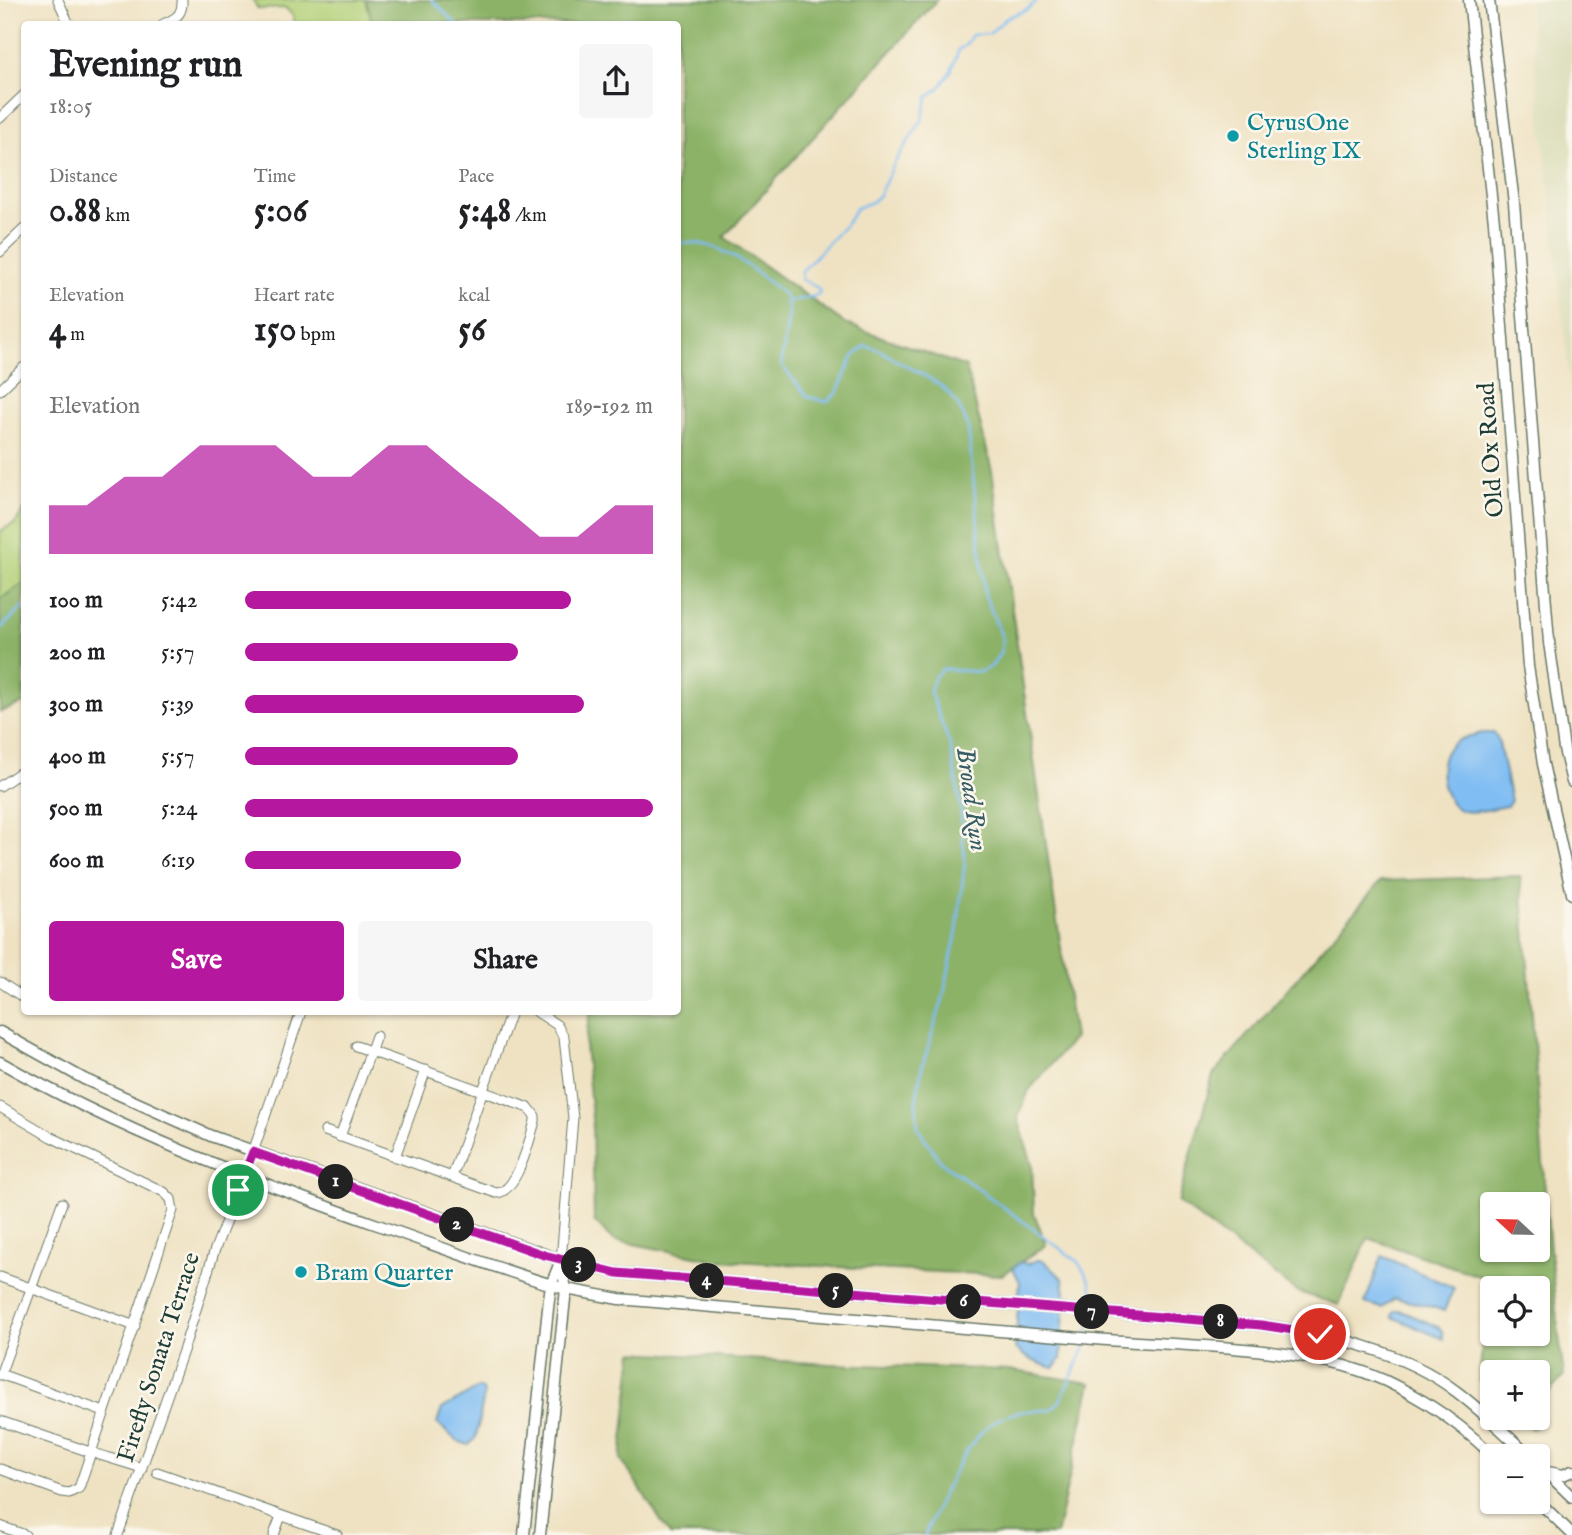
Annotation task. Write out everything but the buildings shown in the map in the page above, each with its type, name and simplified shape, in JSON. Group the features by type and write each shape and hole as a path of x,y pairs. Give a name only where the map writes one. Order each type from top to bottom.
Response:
{"main road":[{"name":"Old Ox Road","path":"1469,0 1494,222 1528,666 1543,764 1572,894"},
{"name":"Old Ox Road","path":"1489,0 1514,204 1549,642 1564,749 1572,782"},
{"path":"0,1032 83,1079 193,1128 253,1152 561,1260 617,1273 1272,1326 1320,1334 1406,1363 1455,1391 1515,1444"},
{"path":"0,1062 102,1116 243,1177 566,1289 619,1299 997,1331 1211,1345 1298,1356 1347,1367 1397,1387 1460,1428 1480,1445"},
{"path":"524,1535 551,1285 561,1260"},
{"path":"540,1535 566,1289 561,1260"},
{"path":"1550,1470 1563,1475 1572,1471"},
{"path":"1550,1476 1572,1497"},
{"path":"1550,1512 1570,1531"}],"street":[{"path":"58,0 68,21"},
{"path":"169,21 178,17 182,0"},
{"path":"0,118 21,98"},
{"path":"0,252 21,232"},
{"path":"0,390 21,369"},
{"path":"0,786 21,772"},
{"path":"0,982 21,996"},
{"name":"Firefly Sonata Terrace","path":"118,1535 184,1348 215,1249 253,1152 300,1015"},
{"path":"452,1177 510,1015"},
{"path":"542,1015 557,1025 564,1038 573,1118 561,1260"},
{"path":"341,1137 376,1036"},
{"path":"325,1131 502,1193 512,1184 523,1155 535,1121 533,1111 525,1105 356,1046"},
{"path":"396,1157 426,1070"},
{"path":"0,1107 51,1138 164,1192 171,1199 173,1216 79,1489 69,1493 0,1469"},
{"path":"62,1203 0,1375 104,1412"},
{"path":"0,1277 135,1326"},
{"path":"0,1421 142,1468"},
{"path":"157,1472 337,1535"},
{"path":"274,1535 281,1516"},
{"path":"0,1526 24,1535"}],"shaded area":[{"path":"1528,0 1572,0 1572,401"}],"green space":[{"path":"253,0 366,0 372,21 294,21 286,8 258,9"},
{"path":"366,0 937,0 724,237 846,324 966,367 992,471 1074,1038 1029,1090 1018,1118 1032,1164 1034,1213 1046,1245 1002,1275 716,1260 613,1240 594,1221 592,1118 585,1045 590,1015 681,1015 681,21 372,21"},
{"path":"21,514 21,585 0,599 0,531 15,523"},
{"path":"21,585 21,704 0,712 0,599"},
{"path":"1520,876 1546,1192 1480,1192 1480,1262 1550,1262 1550,1251 1564,1376 1550,1391 1550,1360 1481,1360 1482,1346 1550,1346 1550,1276 1480,1276 1368,1238 1339,1305 1298,1292 1178,1202 1213,1075 1381,881"},
{"path":"633,1352 830,1364 1009,1370 1091,1383 1056,1535 670,1535 621,1459"}],"water":[{"path":"1482,733 1494,733 1498,739 1511,801 1507,806 1463,811 1450,801 1446,793 1441,774 1444,756 1455,742"},
{"path":"1382,1256 1454,1288 1444,1311 1395,1298 1382,1308 1365,1303"},
{"path":"1043,1260 1063,1279 1065,1294 1061,1359 1053,1368 1032,1361 1015,1348 1020,1282 1013,1268 1021,1262 1028,1264"},
{"path":"1399,1310 1439,1327 1443,1339 1392,1317 1394,1311"},
{"path":"478,1388 483,1389 484,1395 476,1437 469,1445 457,1441 437,1423 442,1409"}],"waterway":[{"name":"Broad Run","path":"432,0 453,21"},
{"path":"787,302 820,293 818,288 801,279 802,271 846,224 856,208 872,202 879,195 895,162 922,120 928,97 940,87 951,71 959,49 965,46 972,35 989,34 1006,18 1028,9 1037,0"},
{"name":"Broad Run","path":"681,244 707,245 721,250 748,266 785,295 789,313 781,365 808,397 827,402 837,393 853,357 865,346 883,352 932,380 949,394 963,414 968,427 985,595 1003,640 1000,653 992,666 980,672 943,669 935,676 930,692 950,745 960,802 965,862 957,930 943,998 922,1067 916,1101 918,1128 940,1161 1076,1260 1090,1283 1092,1309"},
{"path":"0,629 21,609"},
{"name":"Broad Run","path":"1088,1337 1091,1316"},
{"name":"Broad Run","path":"925,1535 953,1474 982,1432 992,1423 1013,1414 1050,1410 1060,1401 1087,1343"}],"place":[{"name":"CyrusOne Sterling IX","path":"1233,136"},
{"name":"Bram Quarter","path":"301,1272"}],"route":[{"path":"238,1190 253,1152 544,1255 617,1273 1261,1325 1320,1334"}]}
